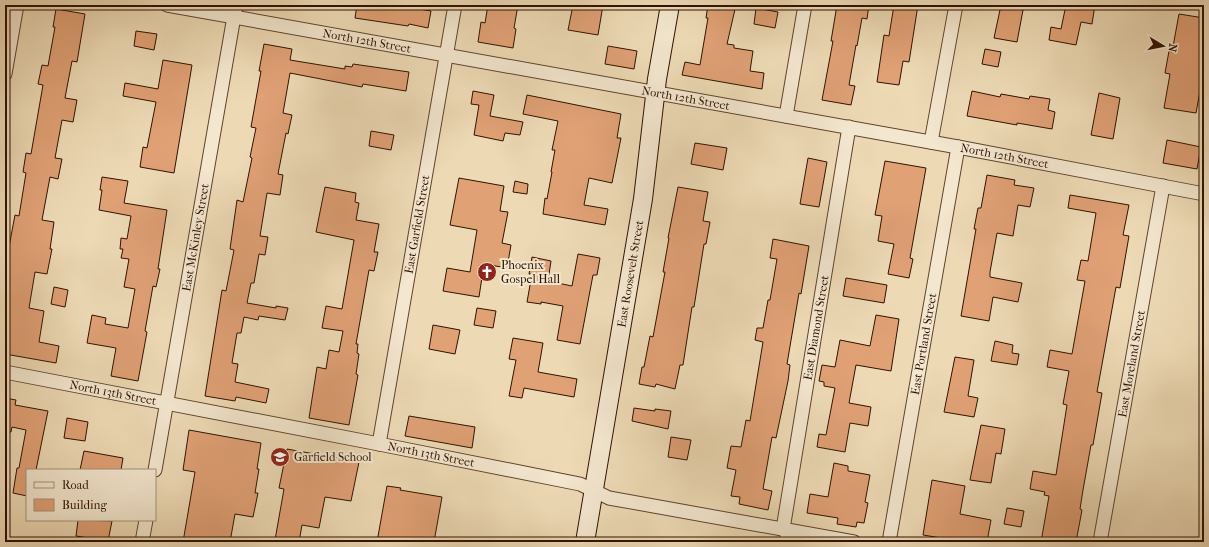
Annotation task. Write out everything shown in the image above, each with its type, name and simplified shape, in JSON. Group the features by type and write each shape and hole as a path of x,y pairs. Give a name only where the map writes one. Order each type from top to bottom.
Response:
{"street":[{"path":"5,74 17,5"},
{"name":"North 12th Street","path":"166,5 235,11 446,55 931,142 1204,194"},
{"name":"East Garfield Street","path":"379,444 455,5"},
{"name":"East Roosevelt Street","path":"585,542 643,198 655,92 670,5"},
{"path":"786,116 806,5"},
{"path":"931,142 956,5"},
{"name":"East McKinley Street","path":"155,469 235,11"},
{"name":"East Diamond Street","path":"785,534 849,127"},
{"name":"East Portland Street","path":"889,542 958,147"},
{"name":"East Moreland Street","path":"1100,542 1163,186"},
{"name":"North 13th Street","path":"5,372 580,484 609,498 785,534 854,542"},
{"path":"142,542 146,521"}],"building":[{"path":"357,5 396,5 431,11 428,28 409,24 408,26 355,18"},
{"path":"488,5 518,5 514,28 516,29 513,48 478,42 481,22 485,23"},
{"path":"573,5 603,5 598,35 568,30"},
{"path":"708,5 736,5 727,44 734,45 734,48 753,51 750,71 764,73 762,89 682,75 685,62 700,65 708,18 706,18"},
{"path":"837,5 869,5 867,19 862,18 857,46 856,45 849,85 855,86 851,105 822,100 833,41 831,41"},
{"path":"894,5 918,5 909,62 903,61 899,85 877,82 884,35 889,36"},
{"path":"1001,5 1020,5 1020,9 1023,10 1017,42 994,38"},
{"path":"1066,5 1095,5 1092,24 1081,22 1076,45 1049,40 1051,27 1061,29"},
{"path":"756,8 778,12 775,28 754,24"},
{"path":"56,9 85,14 77,62 72,61 65,98 77,100 73,122 62,120 55,158 62,159 58,179 50,177 42,220 54,222 50,249 52,249 47,274 35,272 29,308 44,311 39,342 59,346 56,363 5,354 5,268 15,215 19,216 26,173 23,172 26,153 31,154 43,85 38,84 42,65 48,66 55,27 53,27"},
{"path":"1179,14 1204,18 1204,80 1202,80 1196,113 1164,108 1170,74 1165,73 1169,51 1172,52"},
{"path":"136,31 157,34 154,50 134,46"},
{"path":"264,44 292,49 290,60 345,69 345,66 352,67 353,64 409,72 406,91 363,84 362,87 290,73 283,113 292,115 288,134 286,133 278,174 283,175 280,195 267,193 260,236 268,237 265,255 259,254 254,283 251,283 247,303 276,308 276,306 288,308 285,320 259,316 258,320 244,317 241,333 237,333 232,363 238,364 235,382 269,389 266,403 236,397 235,401 205,396 222,290 226,291 234,250 230,249 237,200 243,202 252,158 250,157 256,128 251,127 261,71 259,71"},
{"path":"608,46 637,51 634,69 605,64"},
{"path":"985,49 1001,52 998,67 982,64"},
{"path":"163,60 192,65 174,173 140,167 143,147 147,148 156,102 123,96 125,83 158,89"},
{"path":"473,91 494,95 490,116 523,122 520,135 505,133 503,141 474,135 479,105 471,104"},
{"path":"972,91 1000,97 1001,94 1029,99 1030,96 1050,99 1048,110 1055,112 1052,129 1017,123 1017,125 967,116"},
{"path":"1099,93 1120,98 1113,139 1091,135"},
{"path":"527,95 621,114 617,138 621,138 612,183 589,178 584,205 608,209 605,225 543,214 545,198 547,199 552,172 555,150 552,150 558,121 523,114"},
{"path":"371,131 394,135 391,150 369,146"},
{"path":"1167,140 1201,147 1197,169 1163,163"},
{"path":"695,143 727,148 723,170 691,164"},
{"path":"808,158 827,162 819,207 800,204"},
{"path":"885,161 926,168 910,258 913,259 909,278 888,274 894,244 878,241 882,216 875,215"},
{"path":"987,175 1015,180 1014,185 1034,188 1030,207 1018,205 1013,236 997,233 990,272 990,277 1022,283 1018,302 993,297 989,321 961,316 976,229 974,229 978,208 981,208"},
{"path":"102,177 128,181 124,203 167,210 158,269 160,269 156,287 153,286 145,331 147,332 138,381 111,376 116,348 87,343 92,315 106,318 105,324 128,328 135,289 124,287 129,259 121,258 123,249 120,249 121,238 127,239 131,216 99,210"},
{"path":"459,178 504,186 500,211 508,212 502,243 511,245 507,268 484,264 479,297 443,291 447,268 470,272 477,230 450,225"},
{"path":"515,181 528,184 527,194 513,192"},
{"path":"325,187 356,193 355,202 359,203 356,220 379,224 374,252 378,252 374,271 369,270 356,344 358,344 357,353 359,354 356,374 358,375 349,425 309,418 317,367 326,369 329,350 339,352 343,331 322,328 326,306 342,309 354,240 316,232"},
{"path":"678,187 708,192 703,221 710,222 706,244 704,244 694,307 692,307 683,365 680,365 675,389 656,384 655,387 639,384 650,336 653,337 665,272 663,272 668,238"},
{"path":"1070,195 1129,205 1123,235 1129,236 1120,288 1116,287 1097,392 1102,393 1083,490 1080,509 1082,510 1076,542 1041,542 1049,496 1044,495 1045,492 1030,489 1033,471 1056,475 1067,405 1063,404 1069,371 1047,367 1050,350 1072,354 1085,281 1077,280 1081,260 1088,261 1096,213 1068,208"},
{"path":"773,239 809,246 801,294 799,293 787,364 790,365 788,381 776,438 772,437 763,489 772,491 768,510 739,504 740,497 731,496 736,470 727,468 731,446 741,447 746,420 750,421 763,342 755,340 757,328 763,328 768,300 770,300 777,259 770,258"},
{"path":"578,254 600,258 597,275 593,275 580,344 557,340 563,306 541,302 541,304 527,302 532,274 529,274 532,257 551,261 548,281 572,286"},
{"path":"846,278 887,285 884,303 843,296"},
{"path":"54,287 68,290 65,307 51,304"},
{"path":"477,308 496,311 493,328 474,325"},
{"path":"876,315 899,319 891,371 856,365 849,403 871,407 868,426 850,423 845,452 817,447 819,434 826,435 835,388 824,386 824,382 819,381 822,365 835,367 840,340 870,346"},
{"path":"433,325 460,330 455,354 429,349"},
{"path":"513,338 543,343 538,372 577,379 574,397 524,388 522,398 509,396 516,360 509,359"},
{"path":"995,341 1013,345 1012,353 1019,354 1017,365 991,361"},
{"path":"955,357 974,360 968,396 978,398 974,417 944,412"},
{"path":"5,398 16,400 15,405 48,411 36,469 26,469 26,496 13,493 26,430 12,427 11,432 5,432"},
{"path":"634,408 655,411 655,409 671,411 668,429 632,421"},
{"path":"409,416 475,427 472,448 405,436"},
{"path":"67,418 88,422 85,441 64,438"},
{"path":"981,425 1005,429 1001,454 996,453 991,483 970,480"},
{"path":"189,430 261,443 255,493 258,493 253,517 235,514 230,542 183,542 195,472 183,470"},
{"path":"671,437 691,440 687,460 668,457"},
{"path":"287,449 359,462 351,501 325,497 319,528 302,525 299,542 275,540 284,489 279,488"},
{"path":"84,451 123,458 121,469 80,469"},
{"path":"834,463 848,466 848,471 870,475 865,502 868,503 864,523 857,522 856,527 837,524 838,518 807,513 810,494 828,497"},
{"path":"932,480 965,486 960,514 991,520 987,542 965,542 923,535"},
{"path":"387,486 401,488 400,490 442,497 434,542 377,542"},
{"path":"1007,508 1024,511 1021,527 1004,524"},
{"path":"78,521 112,521 108,541 76,536"}],"place":[{"name":"Phoenix Gospel Hall","path":"487,272"},
{"name":"Garfield School","path":"280,457"}]}
